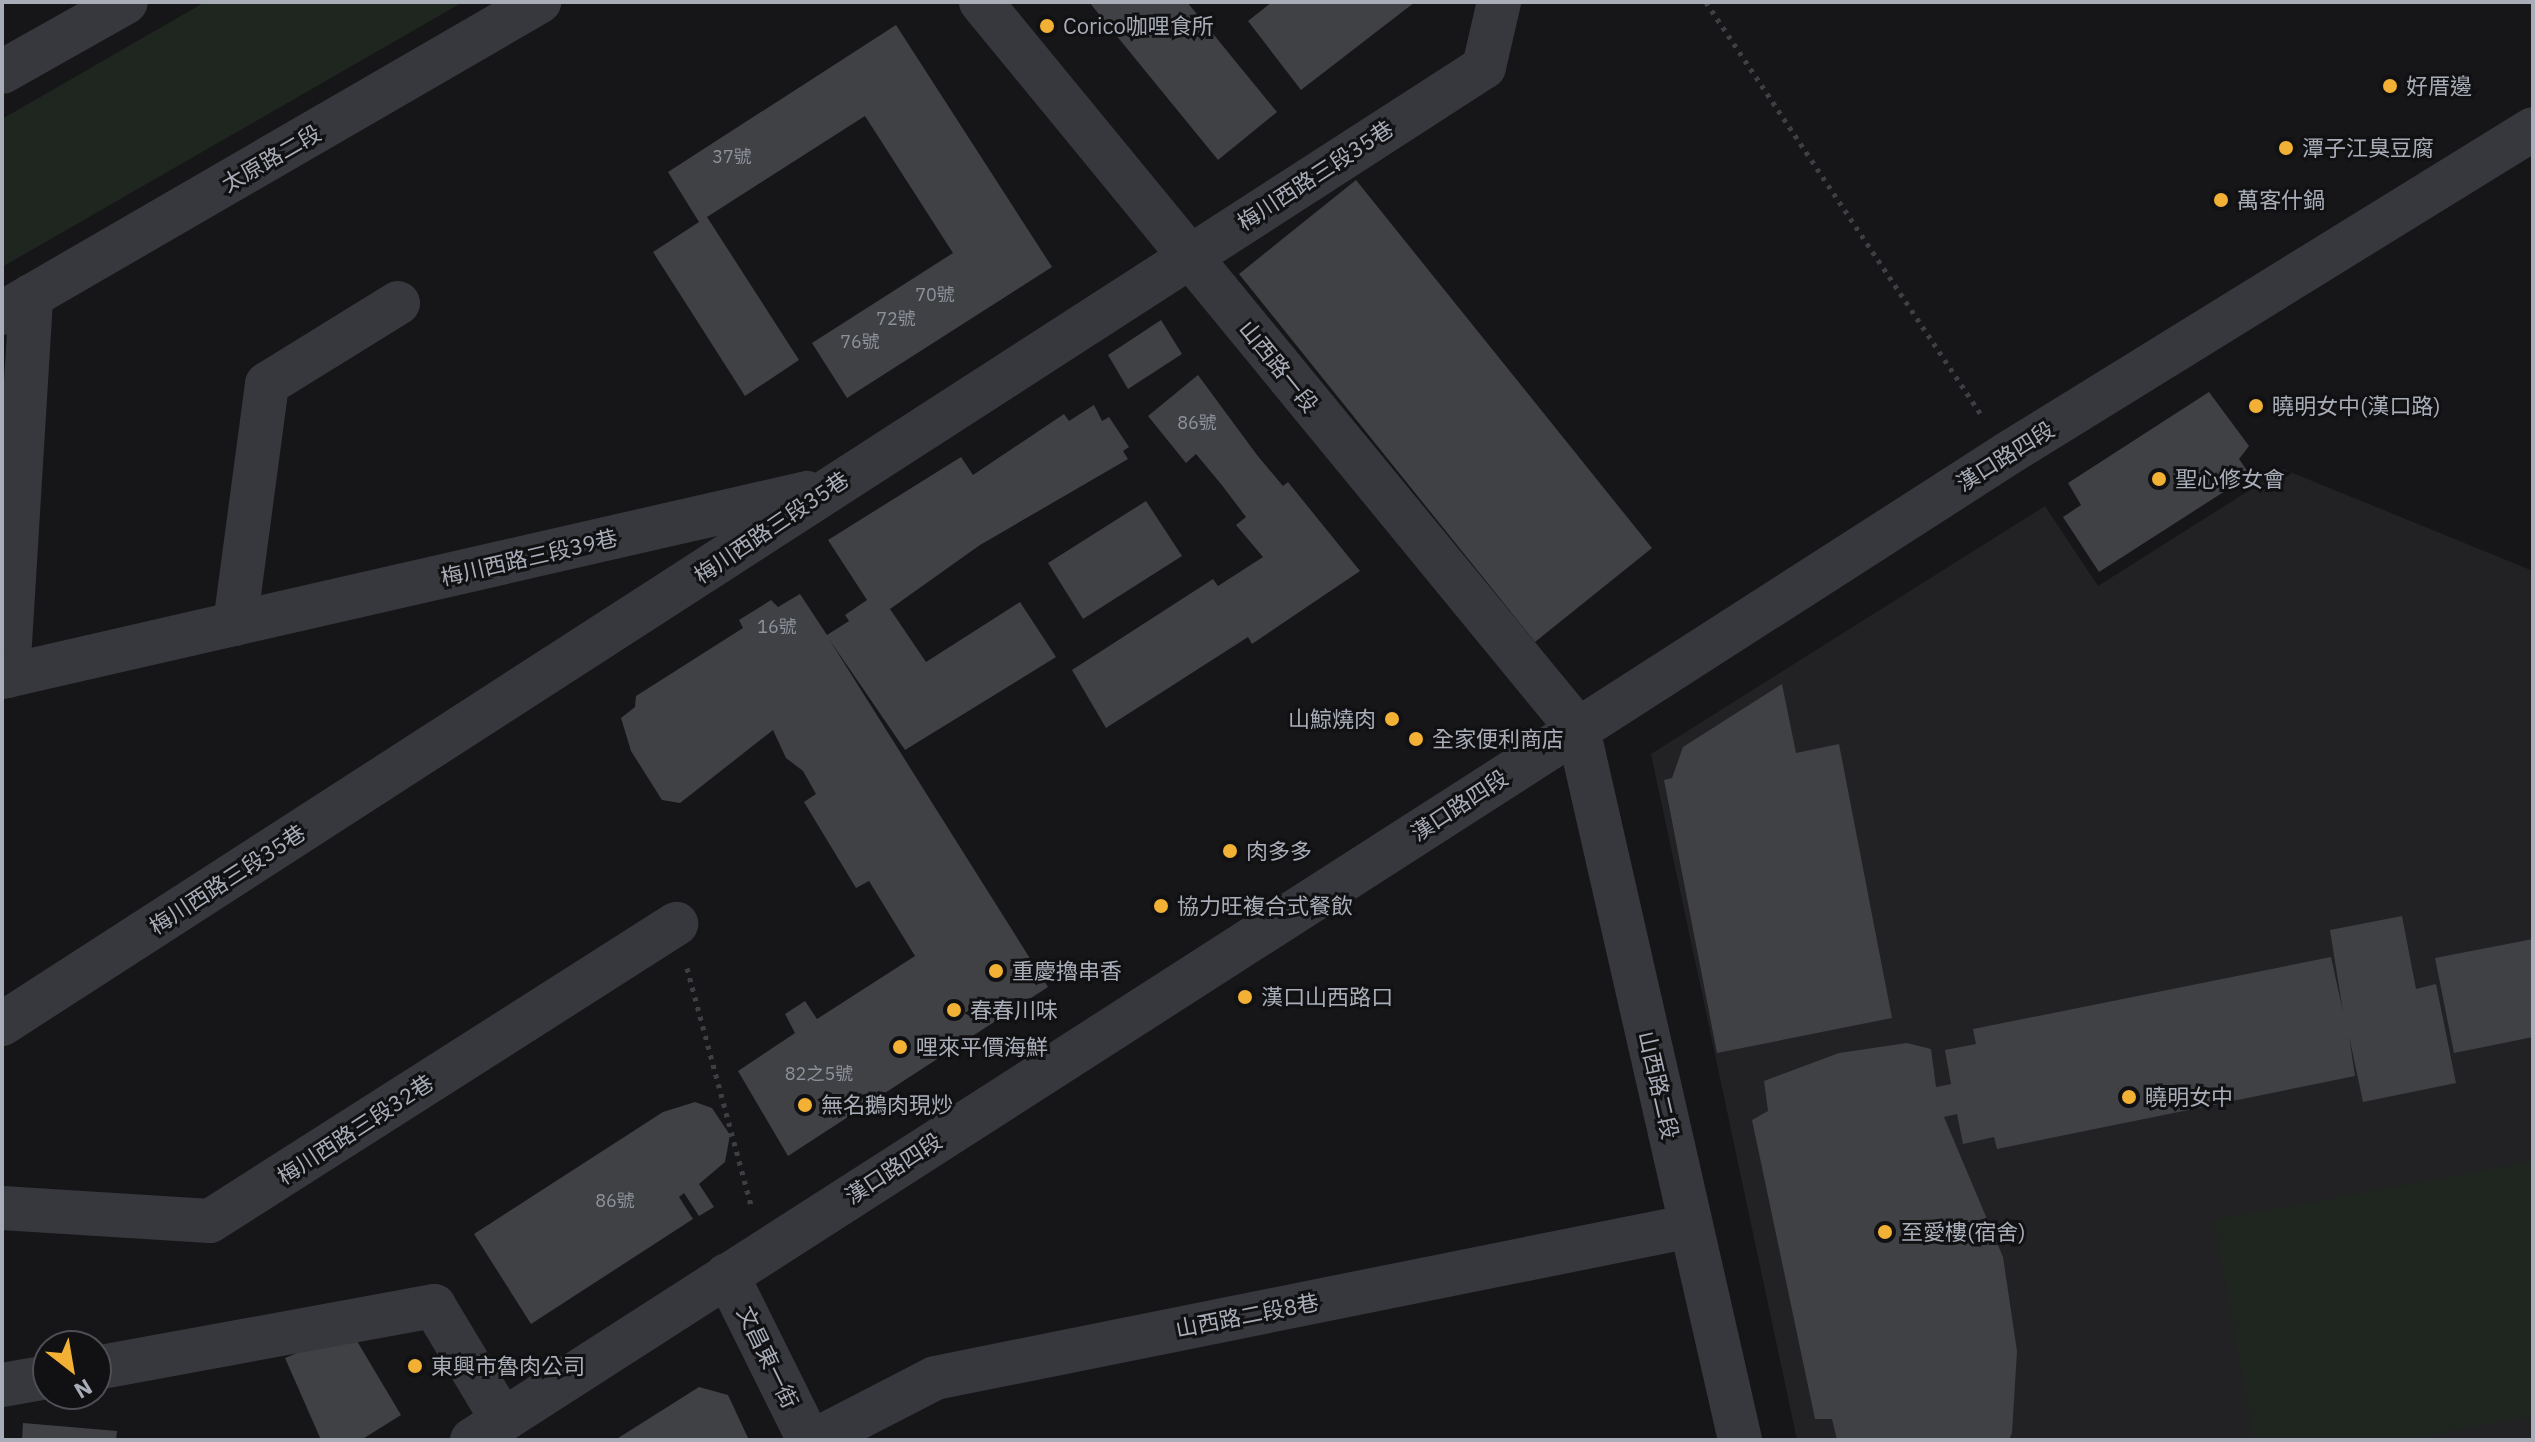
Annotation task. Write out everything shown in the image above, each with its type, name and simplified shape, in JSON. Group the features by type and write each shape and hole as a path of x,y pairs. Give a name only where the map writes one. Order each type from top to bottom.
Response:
{"street":[{"path":"2,72 126,2"},
{"name":"太原路二段","path":"17,305 539,2"},
{"name":"山西路一段","path":"981,2 1578,729"},
{"name":"梅川西路三段35巷","path":"2,1024 769,531 824,490 1484,67 1499,2"},
{"name":"漢口路四段","path":"487,1430 2007,454 2533,129"},
{"path":"235,624 267,384 398,303"},
{"path":"5,676 17,305"},
{"name":"梅川西路三段39巷","path":"5,676 824,490"},
{"name":"山西路二段","path":"1578,729 1691,1226 1733,1439"},
{"name":"梅川西路三段32巷","path":"2,1208 210,1221 676,924"},
{"name":"山西路二段8巷","path":"812,1440 935,1378 1691,1226"},
{"name":"文昌東一街","path":"745,1263 812,1440"},
{"path":"112,1365 434,1306 487,1430"},
{"path":"2,1385 32,1380"}],"path":[{"path":"1706,2 2007,454"},
{"path":"676,924 745,1263"}],"shaded area":[{"path":"205,2 463,2 2,267 2,119"},
{"name":"曉明女中","path":"2283,469 2533,571 2533,1440 1797,1440 1651,754 2045,506 2098,586"},
{"path":"2533,1161 2533,1416 2405,1440 2254,1440 2214,1220"}],"building":[{"path":"1089,2 1187,2 1277,112 1218,160"},
{"path":"1272,2 1415,2 1301,90 1248,21"},
{"path":"896,25 1052,267 847,398 812,343 953,253 865,116 707,217 799,360 745,396 653,252 699,222 668,172"},
{"path":"1356,180 1652,548 1535,642 1239,274"},
{"path":"1161,320 1182,354 1128,389 1108,355"},
{"path":"1198,375 1257,455 1283,486 1288,482 1360,571 1252,644 1248,637 1106,728 1072,670 1213,579 1218,586 1263,557 1236,525 1246,517 1221,484 1196,454 1186,463 1148,416"},
{"name":"聖心修女會","path":"2209,392 2249,446 2239,459 2250,475 2099,572 2063,517 2081,505 2068,483"},
{"path":"1094,405 1102,421 1109,417 1129,447 1123,451 1128,459 980,545 890,609 926,662 1020,602 1056,657 905,750 829,639 1048,987 788,1156 738,1071 795,1033 785,1014 805,1001 817,1019 915,956 869,881 856,888 804,802 816,794 803,771 786,758 773,730 680,803 662,800 631,751 621,718 635,707 636,696 743,628 739,620 771,600 778,607 800,594 827,635 849,621 845,615 867,600 828,540 961,457 973,475 1064,414 1069,421"},
{"path":"1146,501 1182,556 1083,619 1048,563"},
{"path":"1782,684 1796,753 1839,744 1892,1018 1717,1053 1664,780 1672,778 1683,747"},
{"path":"2402,916 2416,989 2436,984 2456,1083 2363,1102 2349,1036 2355,1076 1997,1149 1994,1137 1963,1144 1957,1114 1944,1117 2003,1257 2017,1351 2012,1433 2009,1440 1837,1440 1832,1419 1815,1419 1752,1120 1768,1111 1764,1081 1839,1053 1907,1043 1931,1049 1936,1087 1951,1084 1945,1050 1976,1044 1973,1029 2331,957 2343,1012 2330,930"},
{"path":"2533,939 2533,1037 2454,1053 2435,958"},
{"path":"695,1102 712,1108 730,1135 725,1162 699,1184 714,1207 699,1216 684,1193 679,1197 693,1219 531,1324 474,1234 663,1112"},
{"path":"351,1331 401,1415 361,1440 321,1440 285,1358"},
{"path":"699,1387 728,1395 749,1440 615,1440"},
{"path":"23,1423 117,1431 116,1440 22,1440"}],"place":[{"name":"Corico咖哩食所","path":"1047,26"},
{"name":"好厝邊","path":"2390,86"},
{"name":"潭子江臭豆腐","path":"2286,148"},
{"name":"萬客什鍋","path":"2221,200"},
{"name":"曉明女中(漢口路)","path":"2256,406"},
{"name":"聖心修女會","path":"2159,479"},
{"name":"山鯨燒肉","path":"1392,719"},
{"name":"全家便利商店","path":"1416,739"},
{"name":"肉多多","path":"1230,851"},
{"name":"協力旺複合式餐飲","path":"1161,906"},
{"name":"重慶擼串香","path":"996,971"},
{"name":"漢口山西路口","path":"1245,997"},
{"name":"春春川味","path":"954,1010"},
{"name":"哩來平價海鮮","path":"900,1047"},
{"name":"曉明女中","path":"2129,1097"},
{"name":"無名鵝肉現炒","path":"805,1105"},
{"name":"至愛樓(宿舍)","path":"1885,1232"},
{"name":"東興市魯肉公司","path":"415,1366"}]}
